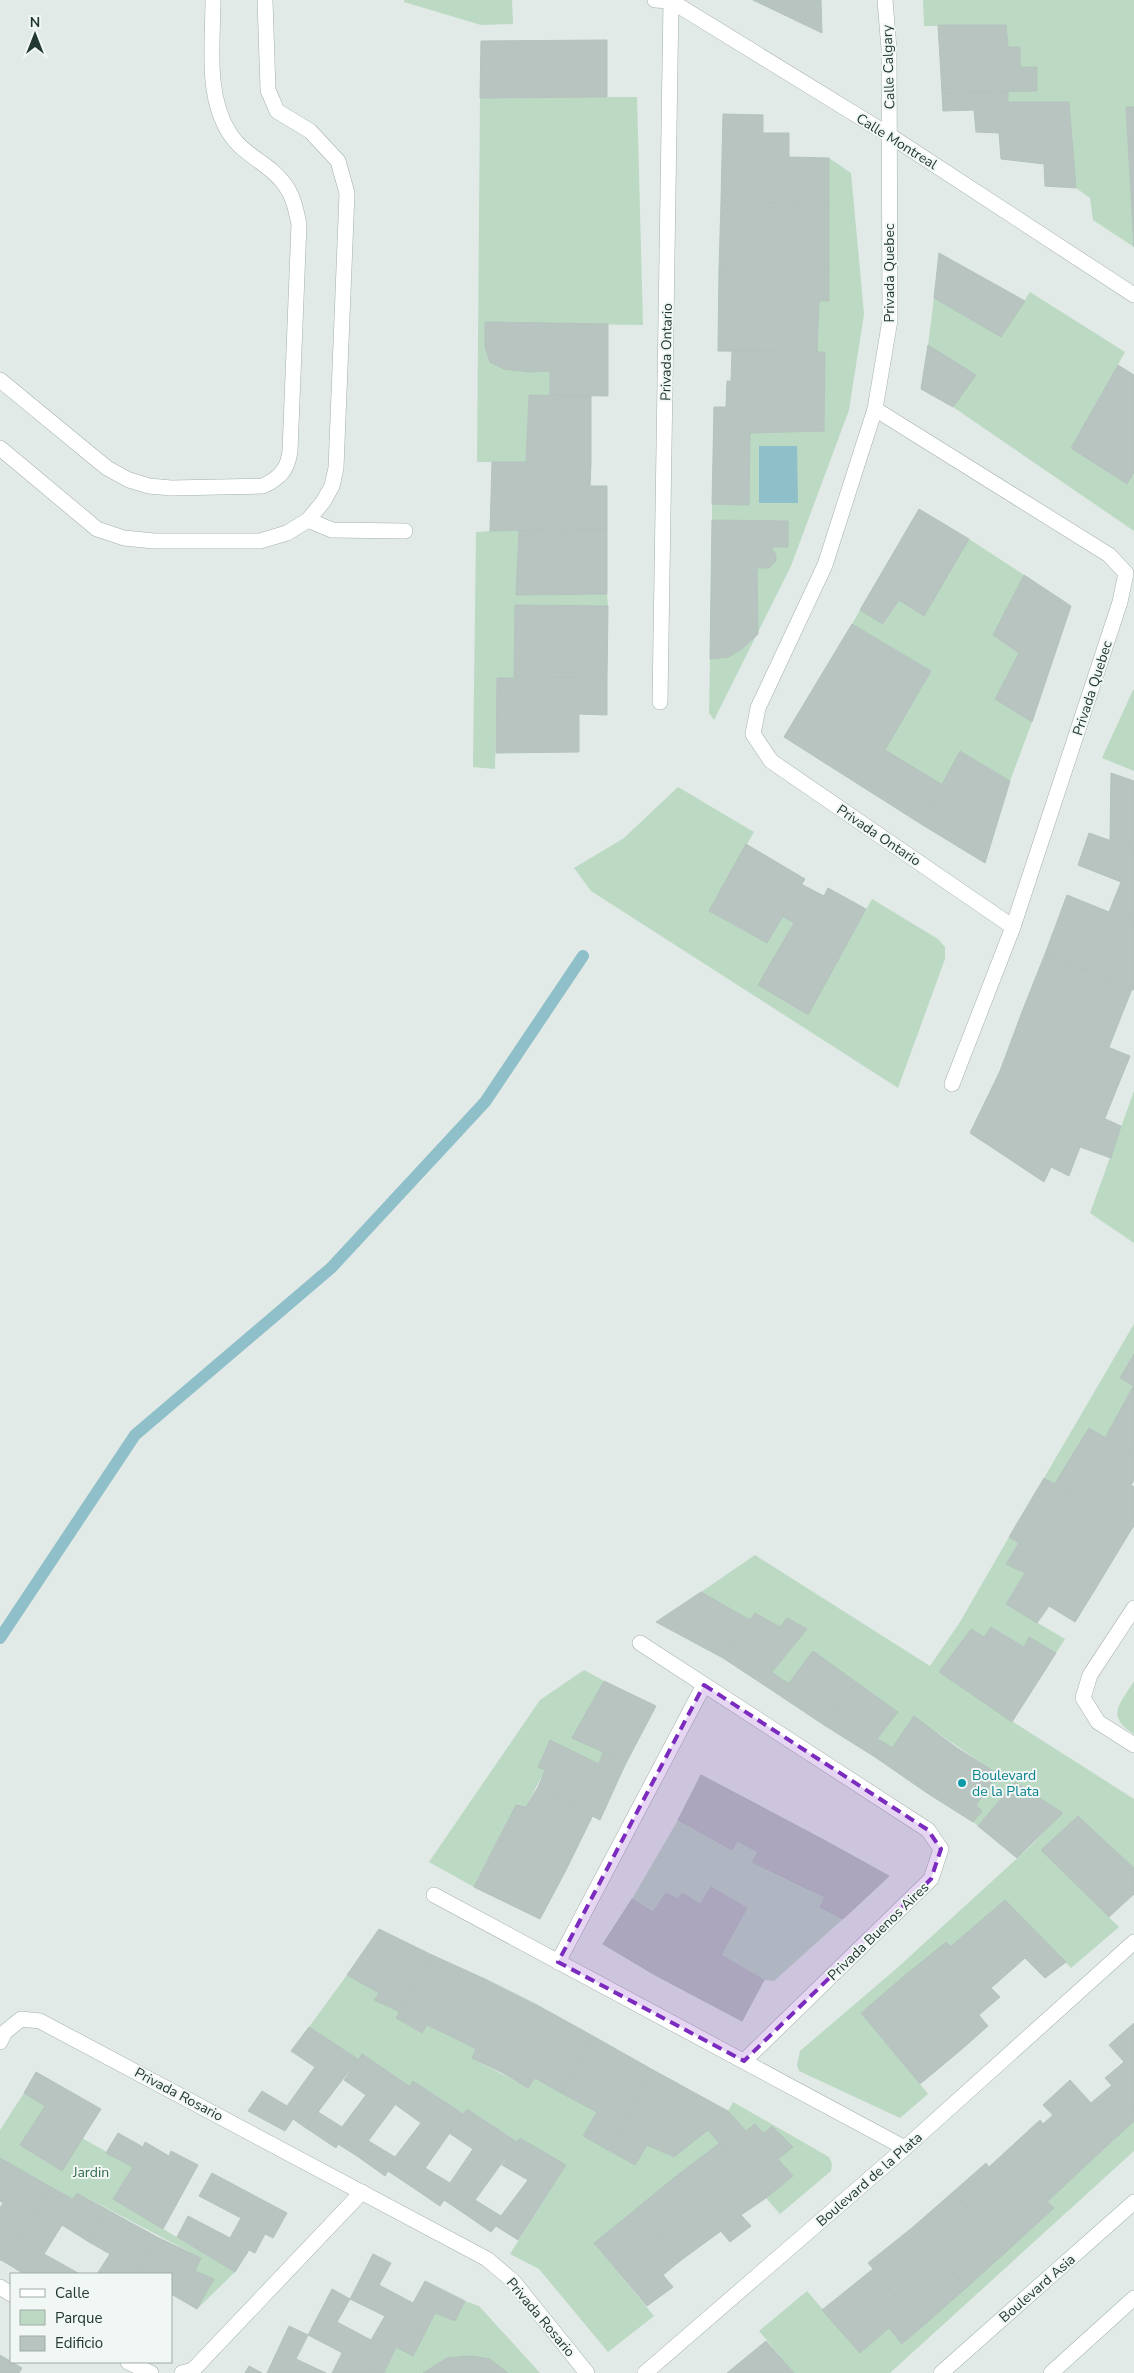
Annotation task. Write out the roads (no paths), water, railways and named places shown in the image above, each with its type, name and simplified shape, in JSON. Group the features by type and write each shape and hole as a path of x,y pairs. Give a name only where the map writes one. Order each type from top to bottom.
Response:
{"street":[{"path":"0,380 107,468 129,480 149,486 171,488 263,486 276,480 284,472 289,462 290,451 299,224 295,204 286,185 274,173 243,150 230,135 220,116 214,96 213,0"},
{"path":"0,448 98,529 124,538 154,541 260,541 287,533 308,520 323,502 332,486 336,468 347,193 338,161 310,132 277,111 268,90 265,0"},
{"name":"Calle Montreal","path":"654,0 671,2 889,135 1134,295"},
{"name":"Calle Calgary","path":"885,0 888,49 889,135"},
{"name":"Privada Ontario","path":"660,702 671,2"},
{"name":"Privada Quebec","path":"753,734 758,708 826,565 875,409 890,320 889,135"},
{"name":"Privada Quebec","path":"875,409 1109,555 1126,573 1120,602 1013,927 952,1084"},
{"path":"308,520 332,530 405,531"},
{"name":"Privada Ontario","path":"753,734 771,762 1013,927"},
{"path":"1134,1608 1090,1675 1083,1698 1098,1722 1134,1745"},
{"name":"Privada Buenos Aires","path":"640,1643 928,1830 941,1849 931,1880 744,2061"},
{"path":"558,1962 704,1684"},
{"path":"434,1895 905,2148"},
{"name":"Boulevard de la Plata","path":"645,2373 905,2148 1134,1942"},
{"name":"Privada Rosario","path":"0,2042 5,2032 21,2019 40,2021 487,2259 513,2281 587,2373"},
{"path":"182,2373 193,2370 362,2192"},
{"name":"Boulevard Asia","path":"948,2371 1134,2202"},
{"path":"1051,2373 1134,2298"},
{"path":"130,2363 151,2373"}],"water":[{"path":"759,446 797,446 798,503 759,503"}],"waterway":[{"path":"0,1638 135,1435 331,1268 485,1102 583,956"}],"place":[{"name":"Boulevard de la Plata","path":"962,1783"}],"park label":[{"name":"Jardin","path":"91,2172"}]}
